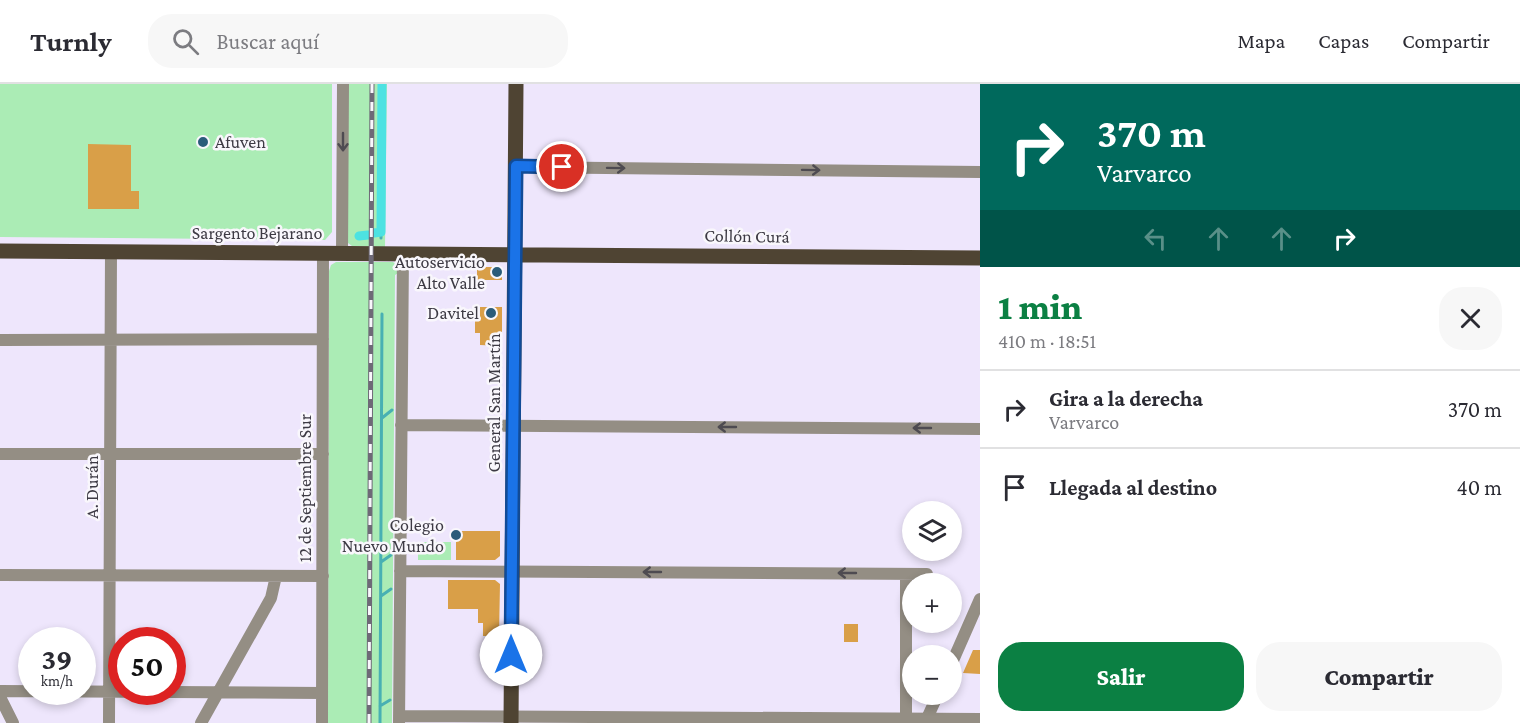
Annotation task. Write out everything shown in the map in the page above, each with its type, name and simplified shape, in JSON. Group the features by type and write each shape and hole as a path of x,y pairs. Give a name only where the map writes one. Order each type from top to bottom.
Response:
{"main road":[{"name":"General San Martín","path":"511,720 516,84"},
{"name":"Sargento Bejarano","path":"0,251 514,254"},
{"name":"Collón Curá","path":"514,254 980,258"}],"street":[{"path":"342,253 343,84"},
{"path":"516,166 980,171"},
{"name":"A. Durán","path":"110,627 111,252"},
{"name":"12 de Septiembre Sur","path":"322,723 323,253"},
{"path":"403,253 399,719 906,719 926,721 980,719"},
{"path":"0,340 323,339"},
{"path":"401,425 980,429"},
{"path":"0,454 323,454"},
{"path":"400,571 902,574"},
{"path":"0,575 322,576"},
{"path":"201,723 273,593 276,576"},
{"path":"960,645 980,599"},
{"path":"906,633 906,719"},
{"path":"0,691 108,692"},
{"path":"186,693 322,693"},
{"path":"0,697 12,723"},
{"name":"A. Durán","path":"109,723 110,705"},
{"path":"926,721 933,705"}],"green space":[{"path":"0,84 332,84 332,232 325,240 0,237"},
{"path":"348,84 387,84 385,247 352,246 348,243"},
{"path":"336,262 393,262 400,272 395,275 392,723 328,723 329,271 331,265"},
{"path":"418,542 451,542 451,560 418,560"}],"building":[{"path":"88,144 131,145 131,191 139,191 139,209 88,209"},
{"path":"477,267 497,267 502,273 502,280 477,280"},
{"path":"480,307 502,307 502,346 480,345 480,333 475,333 475,320 480,320"},
{"path":"456,531 500,531 500,556 495,560 456,560"},
{"path":"448,580 495,580 500,584 499,636 483,636 483,623 478,623 478,609 448,609"},
{"path":"844,624 858,624 858,642 844,642"},
{"path":"973,650 980,650 980,674 963,673"}],"waterway":[{"path":"374,233 381,232 382,84"},
{"path":"381,232 381,238"},
{"path":"359,236 368,235"},
{"path":"380,723 382,314"},
{"path":"382,418 392,410"},
{"path":"381,562 391,555"},
{"path":"381,596 391,589"},
{"path":"380,706 390,700"}],"railway":[{"path":"369,723 372,84"}],"place":[{"name":"Afuven","path":"203,142"},
{"name":"Autoservicio Alto Valle","path":"497,272"},
{"name":"Davitel","path":"491,313"},
{"name":"Colegio Nuevo Mundo","path":"456,535"}],"route":[{"path":"511,655 516,166 562,167"}]}
